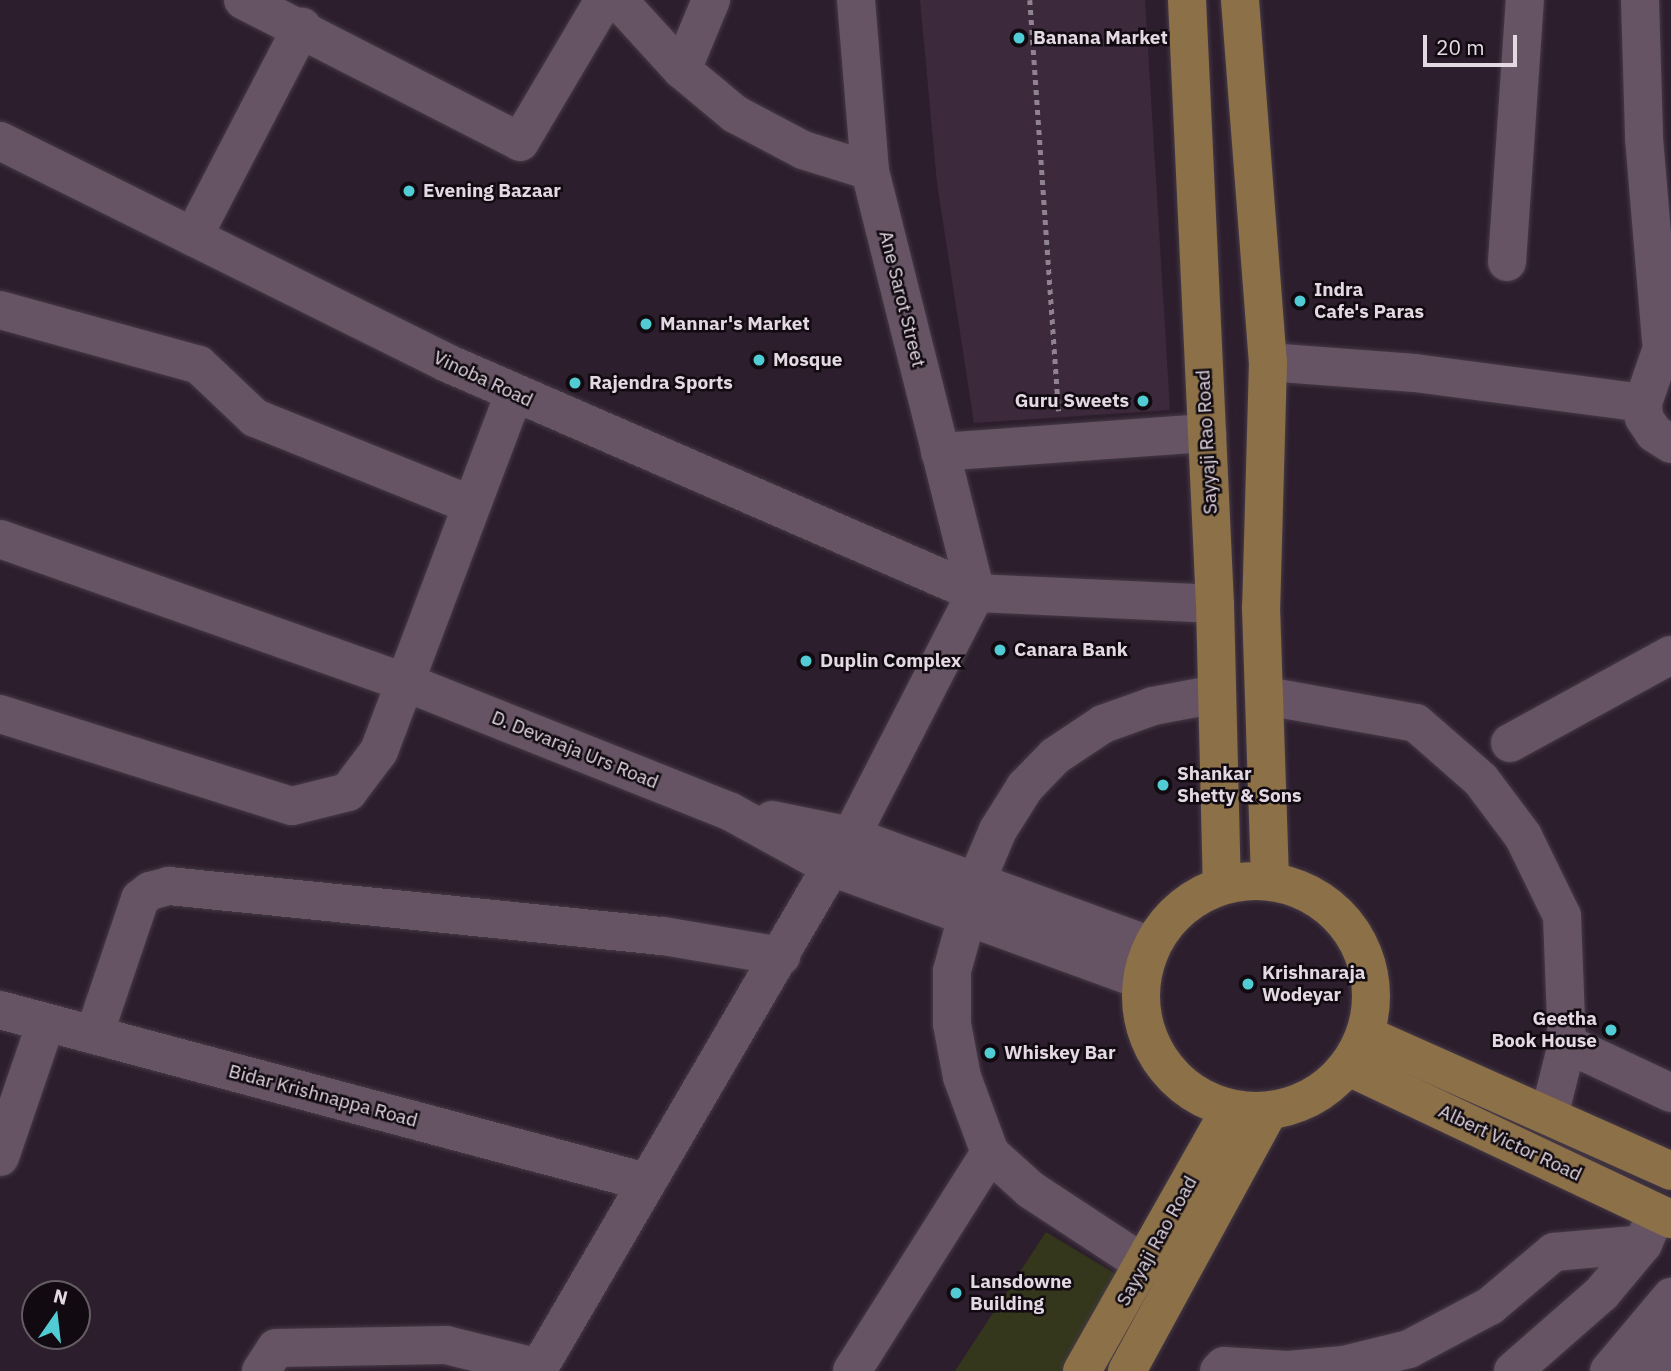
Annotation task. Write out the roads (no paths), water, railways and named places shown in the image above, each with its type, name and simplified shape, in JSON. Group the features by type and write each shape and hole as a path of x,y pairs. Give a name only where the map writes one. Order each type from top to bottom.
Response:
{"main road":[{"name":"Sayyaji Rao Road","path":"1187,0 1215,604 1222,885"},
{"path":"1240,0 1268,362 1261,607 1270,880"},
{"path":"1270,880 1303,890 1333,908 1356,935 1371,978 1373,1001 1357,1051 1327,1089 1300,1103 1269,1111 1230,1109 1198,1096 1171,1075 1152,1047 1142,1014 1146,963 1169,919 1193,898 1222,885 1270,880"},
{"name":"Albert Victor Road","path":"1357,1051 1549,1116 1671,1171"},
{"name":"Albert Victor Road","path":"1357,1051 1657,1225"},
{"name":"Sayyaji Rao Road","path":"1082,1371 1145,1265 1230,1109"},
{"name":"Sayyaji Rao Road","path":"1127,1371 1269,1111"}],"street":[{"path":"243,0 302,27 520,142 604,0"},
{"path":"618,0 682,70 735,114 803,150 870,171"},
{"path":"682,70 711,0"},
{"name":"Ane Sarot Street","path":"856,0 870,171 976,593"},
{"path":"1507,262 1525,0"},
{"path":"1640,0 1644,138 1666,331 1643,403 1644,418 1654,433 1671,444"},
{"path":"193,237 302,27"},
{"name":"Vinoba Road","path":"0,141 514,394 976,593"},
{"path":"0,310 199,365 255,418 471,505"},
{"path":"1268,362 1415,373 1643,403"},
{"path":"0,715 292,806 348,792 379,751 402,681 514,394"},
{"path":"940,452 1207,433"},
{"name":"D. Devaraja Urs Road","path":"0,539 402,681 731,812 841,852"},
{"path":"261,1371 276,1348 446,1345 538,1369 841,852 976,593 1215,604"},
{"path":"1510,743 1671,655"},
{"path":"1145,1265 1031,1190 990,1153 962,1077 952,1024 952,971 972,899 1012,808 1055,756 1102,724 1153,706 1217,694"},
{"path":"1266,696 1416,723 1481,780 1523,835 1562,916 1567,1044 1549,1116"},
{"path":"841,852 1146,963"},
{"path":"94,1035 140,899 150,891 169,886 663,936 781,956"},
{"name":"Bidar Krishnappa Road","path":"0,1010 646,1182"},
{"path":"1,1155 47,1023"},
{"path":"1567,1044 1671,1093"},
{"path":"852,1371 990,1153"},
{"path":"1219,1371 1224,1366 1288,1370 1344,1365 1409,1349 1490,1306 1555,1252 1657,1225"},
{"path":"1513,1371 1602,1293 1657,1225"},
{"path":"1609,1371 1671,1297"},
{"path":"1650,1371 1671,1321"}],"place":[{"name":"Banana Market","path":"1019,38"},
{"name":"Evening Bazaar","path":"409,191"},
{"name":"Indra Cafe's Paras","path":"1300,301"},
{"name":"Mannar's Market","path":"646,324"},
{"name":"Mosque","path":"759,360"},
{"name":"Rajendra Sports","path":"575,383"},
{"name":"Guru Sweets","path":"1143,401"},
{"name":"Canara Bank","path":"1000,650"},
{"name":"Duplin Complex","path":"806,661"},
{"name":"Shankar Shetty & Sons","path":"1163,785"},
{"name":"Krishnaraja Wodeyar","path":"1248,984"},
{"name":"Geetha Book House","path":"1611,1030"},
{"name":"Whiskey Bar","path":"990,1053"},
{"name":"Lansdowne Building","path":"956,1293"}]}
